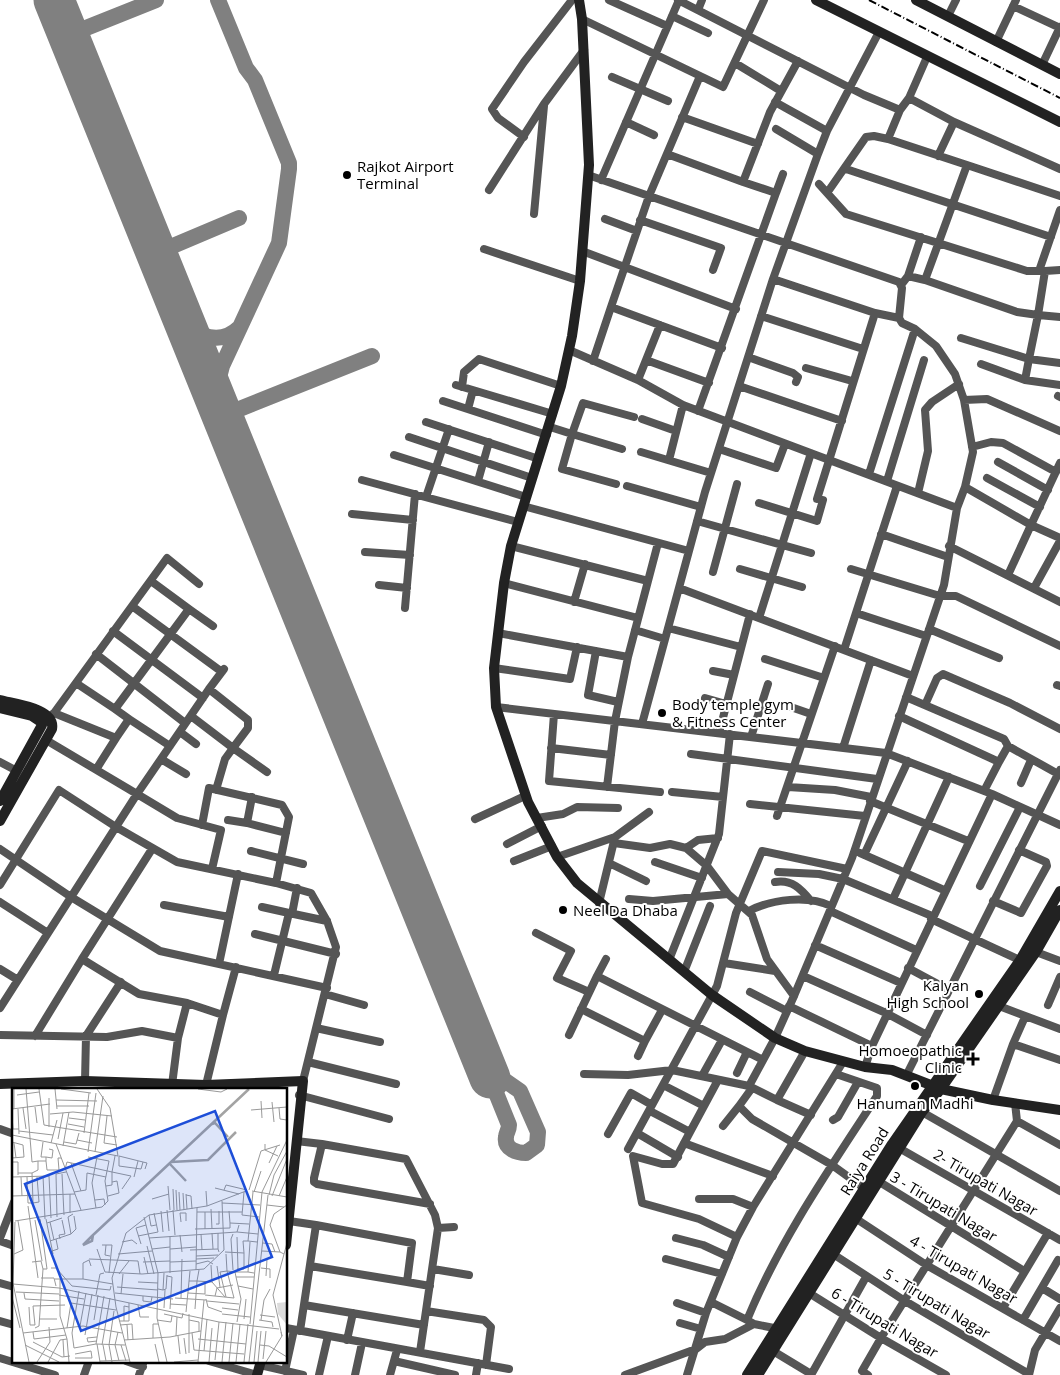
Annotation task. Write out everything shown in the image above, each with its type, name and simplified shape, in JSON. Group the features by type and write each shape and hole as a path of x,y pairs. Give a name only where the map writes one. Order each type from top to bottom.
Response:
{"street":[{"path":"524,137 498,118 492,109 519,69 572,0"},
{"path":"578,0 582,18 584,50 588,176 580,281 562,386 511,546 504,583 494,668 496,707 526,796 557,857 577,883 712,995 775,1038 805,1051 843,1062 906,1074 937,1087 993,1100 1060,1110"},
{"path":"582,18 586,0"},
{"path":"608,0 667,26"},
{"path":"601,180 679,0 849,87 900,110"},
{"path":"698,10 702,0"},
{"path":"582,18 654,55 723,87 764,0"},
{"path":"816,0 1060,122"},
{"path":"916,0 1060,74"},
{"path":"948,16 956,0"},
{"path":"996,42 1015,3 1059,30 1042,65"},
{"path":"672,16 708,33"},
{"path":"642,724 697,521 773,279 788,243 827,131 878,32"},
{"path":"489,190 544,104 584,50"},
{"path":"888,139 900,110 909,98 927,57"},
{"path":"743,182 781,91 798,61"},
{"path":"735,63 781,91"},
{"path":"593,360 649,196 700,76"},
{"path":"612,77 668,101"},
{"path":"909,98 954,122 1060,169"},
{"path":"776,102 827,131"},
{"path":"534,214 544,104"},
{"path":"682,117 758,144"},
{"path":"626,122 654,135"},
{"path":"938,156 954,122"},
{"path":"776,129 818,154"},
{"path":"827,193 846,169 866,138 874,136 1060,196"},
{"path":"666,154 776,193"},
{"path":"925,280 967,165"},
{"path":"846,169 1051,237"},
{"path":"698,411 784,174"},
{"path":"588,176 788,243 901,284"},
{"path":"819,184 846,214 921,236 1027,271 1060,270"},
{"path":"1025,380 1038,315 1042,271 1060,210"},
{"path":"606,219 637,231"},
{"path":"640,220 720,248 713,270"},
{"path":"723,1126 739,1106 775,1038 847,869 940,596 957,508 965,487 972,447 964,400 959,384 948,360 936,346 915,329 902,323 899,318 901,284 908,276 921,236"},
{"path":"484,250 580,281"},
{"path":"582,251 736,309"},
{"path":"908,276 925,280 1016,312 1060,317"},
{"path":"773,279 875,313 899,318"},
{"path":"611,307 722,348"},
{"path":"759,504 817,521 820,499 830,459 852,381 875,313"},
{"path":"762,316 863,349"},
{"path":"638,380 660,325"},
{"path":"869,474 915,329"},
{"path":"962,338 1029,359 1060,363"},
{"path":"569,350 638,380 683,405 957,508"},
{"path":"748,357 793,373 798,377 796,382"},
{"path":"554,414 459,386 464,372 479,359 562,386"},
{"path":"646,360 709,382"},
{"path":"887,481 924,360"},
{"path":"981,364 1025,380 1060,386"},
{"path":"806,368 852,381"},
{"path":"918,493 928,451 925,410 932,402 959,384"},
{"path":"739,386 842,421"},
{"path":"468,409 473,390"},
{"path":"964,400 986,399 1060,431"},
{"path":"443,400 468,409 548,431 572,434 622,449"},
{"path":"616,484 562,469 582,403 638,418 676,431"},
{"path":"669,460 683,405"},
{"path":"426,422 539,459"},
{"path":"426,497 448,429"},
{"path":"409,436 532,478"},
{"path":"478,481 489,442"},
{"path":"972,447 990,442 1003,443 1057,476"},
{"path":"719,449 776,468 785,444"},
{"path":"641,452 711,474"},
{"path":"759,618 780,545 811,453"},
{"path":"394,455 478,481 525,501 689,551"},
{"path":"998,462 1048,490"},
{"path":"1008,575 1048,490 1057,476 1060,463"},
{"path":"987,478 1040,507"},
{"path":"362,480 518,522"},
{"path":"713,572 737,484"},
{"path":"627,486 701,508"},
{"path":"844,650 897,486"},
{"path":"965,487 1031,525 1060,539 1034,588"},
{"path":"405,608 415,494"},
{"path":"352,514 413,520"},
{"path":"697,521 810,553"},
{"path":"881,534 948,557"},
{"path":"606,787 618,702 658,543"},
{"path":"511,546 648,581"},
{"path":"949,546 1060,602"},
{"path":"365,552 410,554"},
{"path":"0,801 48,717 76,683 167,558 199,584"},
{"path":"574,602 585,564"},
{"path":"740,568 802,587"},
{"path":"851,569 940,596 956,596 1060,646"},
{"path":"150,581 212,626"},
{"path":"504,583 638,618"},
{"path":"379,585 406,588"},
{"path":"679,588 913,676"},
{"path":"0,1008 137,794 223,670 132,606"},
{"path":"115,709 189,608"},
{"path":"856,613 928,632 999,658"},
{"path":"719,733 750,614"},
{"path":"668,628 741,647"},
{"path":"635,630 665,639"},
{"path":"113,631 203,698"},
{"path":"498,633 628,657"},
{"path":"777,816 835,646"},
{"path":"494,668 570,679 577,647"},
{"path":"596,651 588,695 618,702"},
{"path":"96,654 133,685 185,723"},
{"path":"765,659 824,678"},
{"path":"843,748 871,660"},
{"path":"713,671 734,675"},
{"path":"925,705 937,678 943,674 1010,703 1060,729"},
{"path":"76,683 170,746"},
{"path":"751,737 768,684"},
{"path":"208,690 250,722 223,762 216,790"},
{"path":"906,697 1004,739 1008,746 1031,760 1059,773 906,1074"},
{"path":"705,698 726,704"},
{"path":"0,700 36,710 48,717 116,738"},
{"path":"785,705 812,714"},
{"path":"496,707 886,753 988,793 1060,825"},
{"path":"0,708 32,716 48,717 53,722 46,740 0,821"},
{"path":"554,714 549,781 660,792"},
{"path":"190,716 267,772"},
{"path":"899,716 999,762"},
{"path":"97,768 130,719"},
{"path":"180,732 196,744"},
{"path":"669,960 718,838 730,734"},
{"path":"46,740 97,768 177,818 221,830 212,869"},
{"path":"866,1067 872,1046 886,1013 968,841 999,762 1008,746"},
{"path":"551,748 611,755"},
{"path":"690,754 877,779"},
{"path":"161,760 186,774"},
{"path":"1021,783 1031,760"},
{"path":"864,855 908,761"},
{"path":"0,762 16,771"},
{"path":"893,899 949,777"},
{"path":"788,787 836,790 870,799 968,841"},
{"path":"202,825 209,788 282,805 288,817 276,883"},
{"path":"0,885 58,790 152,849 177,862 297,888 315,896 335,942 336,954 300,1095 296,1141 290,1156 288,1229"},
{"path":"672,792 723,796"},
{"path":"475,819 526,796"},
{"path":"246,823 252,797"},
{"path":"750,804 865,816"},
{"path":"508,844 540,822 577,807 618,808"},
{"path":"980,886 1020,807"},
{"path":"557,857 614,840 649,812"},
{"path":"228,820 286,833"},
{"path":"686,848 698,840 718,838"},
{"path":"614,840 650,848 670,844 686,848 707,866 728,894 749,911 767,959 794,996"},
{"path":"599,903 614,840"},
{"path":"514,861 552,846"},
{"path":"0,849 108,921 160,951 274,975 364,1005"},
{"path":"35,1036 152,849"},
{"path":"854,850 904,874 944,890"},
{"path":"994,901 1021,913 1047,866 1046,862 1019,850"},
{"path":"251,851 303,864"},
{"path":"628,1149 712,995 724,963 740,903 762,851 847,869"},
{"path":"655,862 702,878"},
{"path":"609,863 646,881"},
{"path":"778,872 819,874 843,879 893,899 1024,962"},
{"path":"219,964 238,874"},
{"path":"775,882 784,881 794,885 811,901"},
{"path":"274,975 297,888"},
{"name":"Raiya Road","path":"758,1375 855,1218 867,1191 878,1182 937,1087 999,1006 1060,891"},
{"path":"630,898 653,901 728,894"},
{"path":"0,902 48,933"},
{"path":"749,911 762,904 775,902 824,902 831,909 916,950"},
{"path":"164,905 229,918"},
{"path":"684,972 710,906"},
{"path":"262,907 327,921"},
{"name":"Raiya Road","path":"747,1375 774,1328 1024,962 1036,952 1060,910"},
{"path":"536,933 571,951 556,978 589,992"},
{"path":"255,934 336,954"},
{"path":"815,945 901,983"},
{"path":"1036,952 1060,961"},
{"path":"82,959 144,996 187,1003 222,1015"},
{"path":"570,1035 606,959"},
{"path":"724,963 775,971"},
{"path":"206,1084 222,1015 236,967"},
{"path":"908,968 949,990"},
{"path":"0,969 18,980"},
{"path":"597,976 695,1027 764,1060"},
{"path":"802,976 886,1013 927,1034"},
{"path":"1048,1005 1060,977"},
{"path":"85,1081 86,1036 122,982"},
{"path":"750,992 872,1046"},
{"path":"172,1085 178,1038 187,1003"},
{"path":"999,1006 1060,1029"},
{"path":"581,1009 645,1041"},
{"path":"638,1056 662,1010"},
{"path":"993,1100 1025,1016"},
{"path":"316,1028 380,1042"},
{"path":"0,1035 107,1037 142,1030 178,1038"},
{"path":"702,1076 722,1040"},
{"path":"1013,1044 1060,1060"},
{"path":"778,1100 805,1051"},
{"path":"737,1074 747,1052"},
{"path":"308,1062 396,1084"},
{"path":"686,1375 706,1314 737,1237 843,1062"},
{"path":"584,1074 628,1075 672,1070 750,1087 811,1115"},
{"path":"625,1375 696,1349 705,1342 725,1339 751,1322 757,1296 792,1230 877,1096 877,1088 836,1074"},
{"path":"718,1080 678,1157 670,1165 633,1156 642,1202 699,1219 737,1237"},
{"path":"2,1083 28,1087 85,1081 185,1087 206,1084 303,1082"},
{"path":"833,1120 838,1117 858,1082"},
{"path":"663,1085 704,1106"},
{"path":"608,1134 630,1093 690,1132"},
{"path":"300,1095 389,1119"},
{"path":"864,1374 881,1338 928,1266 1017,1121 1015,1103"},
{"path":"739,1106 752,1119 832,1165 867,1191"},
{"path":"922,1112 1060,1191"},
{"path":"1017,1121 1060,1145"},
{"path":"0,1129 12,1133"},
{"path":"637,1133 678,1157"},
{"path":"296,1141 406,1159 430,1204 438,1228 420,1352"},
{"path":"684,1143 773,1176"},
{"path":"322,1144 314,1178 314,1182 317,1184 430,1204"},
{"name":"2- Tirupati Nagar","path":"899,1148 1060,1240"},
{"name":"3 - Tirupati Nagar","path":"878,1182 1024,1271"},
{"path":"699,1199 733,1200 754,1207"},
{"path":"12,1207 0,1240 12,1245"},
{"name":"4 - Tirupati Nagar","path":"855,1218 928,1266 1060,1341"},
{"path":"289,1221 412,1243 407,1282"},
{"path":"288,1356 293,1330 304,1306 316,1226"},
{"path":"438,1228 454,1227"},
{"path":"1003,1308 1048,1233"},
{"path":"676,1238 703,1245 729,1258"},
{"name":"5 - Tirupati Nagar","path":"833,1254 866,1277 1020,1372 1029,1374"},
{"path":"666,1259 722,1274"},
{"path":"1023,1320 1058,1260"},
{"path":"310,1266 430,1286"},
{"path":"433,1269 469,1276"},
{"path":"773,1350 811,1375 866,1277"},
{"path":"1042,1288 1060,1299"},
{"name":"6 - Tirupati Nagar","path":"809,1293 881,1338 946,1375"},
{"path":"711,1302 751,1322 774,1328"},
{"path":"678,1303 706,1314"},
{"path":"304,1306 424,1326"},
{"path":"1029,1374 1035,1350 1060,1308"},
{"path":"426,1311 489,1322 491,1327 482,1364 476,1375"},
{"path":"347,1340 352,1313"},
{"path":"680,1323 701,1329"},
{"path":"293,1330 509,1369"},
{"path":"319,1375 328,1336"},
{"path":"355,1375 362,1343"},
{"path":"390,1375 396,1350"},
{"path":"0,1358 12,1362"},
{"path":"13,1362 55,1375"},
{"path":"84,1375 89,1362"},
{"path":"215,1362 302,1375"},
{"path":"285,1371 287,1362"},
{"path":"394,1362 455,1375"},
{"path":"139,1375 144,1364"}],"taxiway":[{"path":"75,53 74,40 81,30 156,0"},
{"path":"217,404 216,389 222,366 279,243 289,169 289,163 255,80 246,68 218,0"},
{"path":"63,22 71,29 81,30"},
{"path":"156,253 239,218"},
{"path":"183,320 195,331 210,337 225,336 239,328"},
{"path":"222,416 372,356"},
{"path":"485,1067 520,1091 538,1132 537,1145 526,1153 515,1151 507,1145 506,1136 509,1125 490,1078"}],"runway":[{"path":"54,0 490,1078"}],"railway":[{"path":"869,0 1060,98"}],"place":[{"name":"Rajkot Airport Terminal","path":"347,175"},
{"name":"Body temple gym & Fitness Center","path":"662,713"},
{"name":"Neel Da Dhaba","path":"563,910"},
{"name":"Kalyan High School","path":"979,994"},
{"name":"Homoeopathic Clinic","path":"973,1059"},
{"name":"Hanuman Madhi","path":"915,1086"}]}
